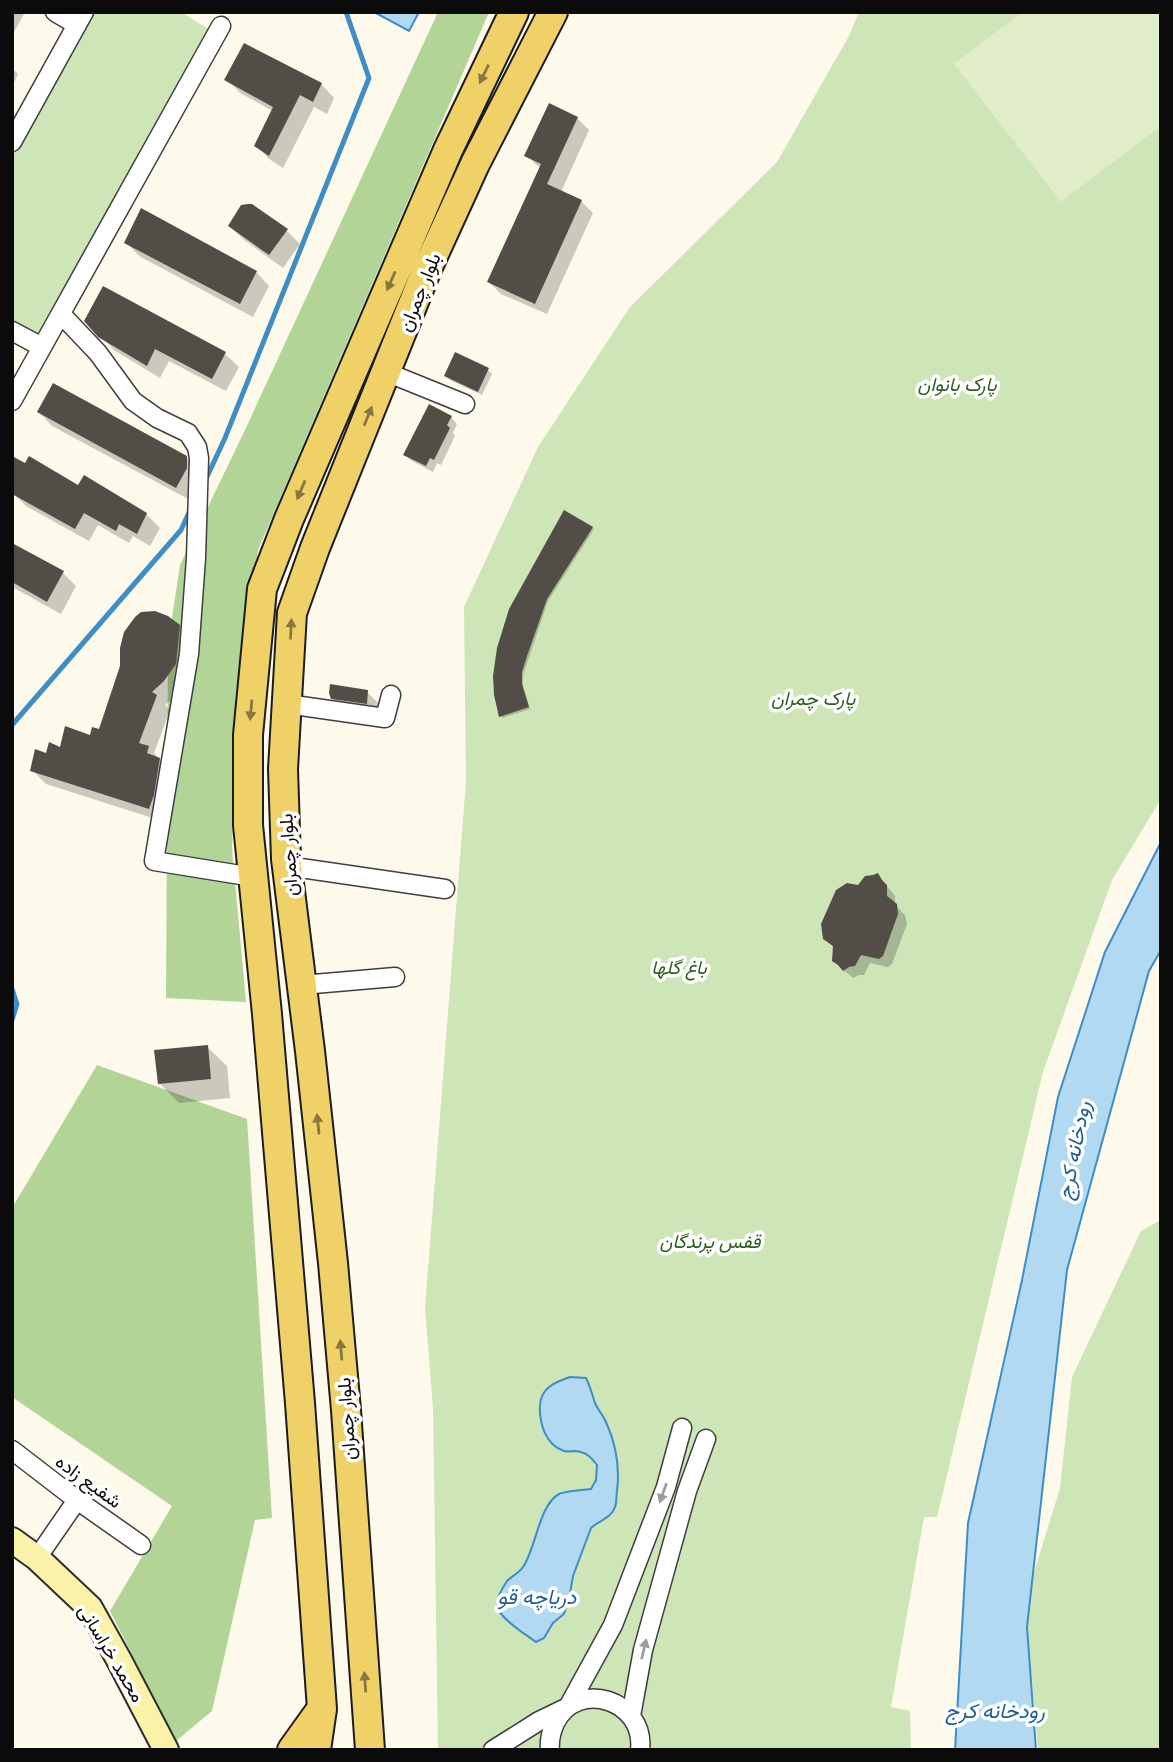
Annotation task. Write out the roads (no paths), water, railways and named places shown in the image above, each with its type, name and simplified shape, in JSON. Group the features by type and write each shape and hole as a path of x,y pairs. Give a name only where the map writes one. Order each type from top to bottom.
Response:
{"main road":[{"name":"بلوار چمران","path":"316,1750 322,1709 300,1403 248,825 248,735 262,589 294,507 442,162 514,12"},
{"name":"بلوار چمران","path":"372,1747 333,1263 287,866 283,769 292,613 315,548 427,269 475,164 553,12"},
{"path":"292,1750 322,1709"}],"street":[{"path":"12,142 81,19 55,12"},
{"path":"12,401 221,26"},
{"path":"61,314 98,353 133,401 158,418 188,433 197,447 199,458 189,654 154,862 253,877"},
{"path":"12,331 42,347"},
{"path":"386,372 465,404"},
{"path":"287,704 385,718 391,695"},
{"path":"287,866 445,889"},
{"path":"302,985 396,976"},
{"path":"550,1750 552,1730 558,1717 568,1707 613,1625 666,1488 682,1428"},
{"path":"631,1716 643,1650 687,1491 706,1439"},
{"name":"شفیع زاده","path":"12,1450 141,1545"},
{"path":"37,1558 77,1500"},
{"name":"محمد خراسانی","path":"12,1540 37,1558 90,1608 166,1750"},
{"path":"493,1750 539,1721 581,1701 594,1698 621,1706 631,1716 638,1728 640,1750"}],"water":[{"path":"374,12 419,12 409,31"},
{"name":"رودخانه کرج","path":"1161,842 1161,950 1149,971 1067,1270 1027,1627 1036,1750 955,1750 968,1523 1022,1280 1058,1097 1105,952"},
{"name":"دریاچه قو","path":"570,1377 586,1378 595,1403 605,1419 615,1447 618,1482 616,1503 611,1514 591,1528 573,1576 564,1614 553,1623 544,1638 536,1642 508,1621 499,1611 497,1603 507,1581 521,1569 527,1559 542,1517 552,1500 562,1493 591,1489 596,1480 597,1465 592,1459 582,1452 557,1448 544,1432 542,1425 540,1405 543,1394 554,1384"}],"waterway":[{"path":"205,481 225,438 369,78 346,12"},
{"path":"12,725 181,530 191,508"},
{"path":"12,989 17,1004 12,1020"}],"park label":[{"name":"پارک بانوان","path":"957,384"},
{"name":"پارک چمران","path":"813,698"},
{"name":"باغ گلها","path":"679,967"},
{"name":"قفس پرندگان","path":"710,1241"}]}
